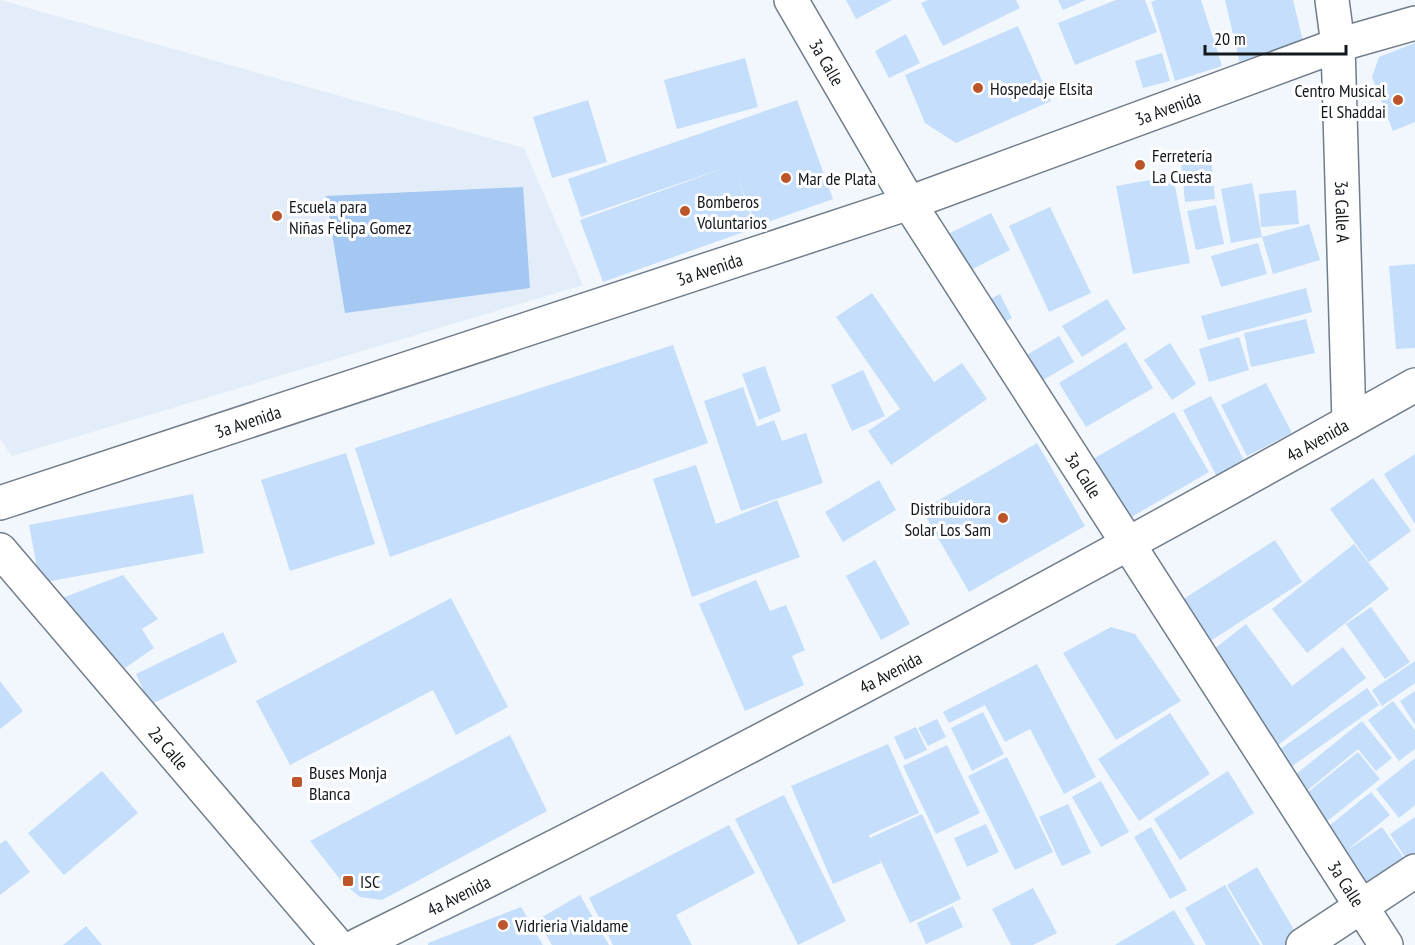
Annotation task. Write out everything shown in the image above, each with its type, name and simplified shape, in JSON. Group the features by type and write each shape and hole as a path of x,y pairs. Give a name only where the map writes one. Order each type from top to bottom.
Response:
{"street":[{"name":"3a Calle","path":"791,0 909,203 1386,945"},
{"name":"3a Calle A","path":"1332,0 1338,45 1349,422"},
{"name":"3a Avenida","path":"0,503 909,203 1338,45 1415,22"},
{"name":"4a Avenida","path":"358,945 600,826 1127,545 1415,385"},
{"name":"2a Calle","path":"0,550 337,945"},
{"path":"1303,945 1415,871"}],"shaded area":[{"name":"Escuela para Niñas Felipa Gomez","path":"0,0 524,148 583,285 12,456 0,439"},
{"path":"523,187 530,288 345,313 326,196"}],"building":[{"path":"846,0 892,0 856,19"},
{"path":"928,0 1016,0 1020,8 943,46 921,3"},
{"path":"1058,0 1086,0 1063,10"},
{"path":"1116,0 1145,0 1157,32 1075,65 1058,23"},
{"path":"1201,0 1222,66 1175,81 1151,2"},
{"path":"1225,0 1293,0 1305,49 1240,64"},
{"name":"Hospedaje Elsita","path":"1018,26 1051,101 956,143 925,123 905,75"},
{"path":"906,34 920,63 889,78 875,51"},
{"name":"Centro Musical El Shaddai","path":"1415,43 1415,122 1393,131 1372,77 1379,57"},
{"path":"1162,53 1170,81 1143,88 1135,61"},
{"path":"745,58 758,107 677,129 664,80"},
{"path":"588,100 607,162 552,178 533,117"},
{"path":"797,100 833,199 756,226 737,175 755,228 603,282 580,220 733,165 581,217 568,179"},
{"path":"1211,158 1215,199 1185,202 1181,161"},
{"path":"1173,176 1190,263 1133,274 1116,186"},
{"path":"1252,183 1262,237 1231,243 1221,189"},
{"path":"1296,190 1299,224 1261,227 1259,194"},
{"path":"1216,205 1224,244 1196,250 1187,211"},
{"path":"1050,207 1091,293 1049,312 1009,226"},
{"path":"991,213 1010,250 959,276 940,238"},
{"path":"1309,224 1320,260 1273,274 1262,237"},
{"path":"1258,243 1267,274 1221,287 1211,256"},
{"path":"1415,264 1415,348 1396,349 1389,266"},
{"path":"1306,288 1312,312 1208,340 1201,316"},
{"path":"872,293 934,382 962,363 987,399 891,465 868,431 900,409 836,317"},
{"path":"1000,294 1012,318 990,330 977,306"},
{"path":"1107,299 1126,329 1082,357 1062,326"},
{"path":"1306,319 1315,353 1251,367 1244,333"},
{"path":"1059,336 1074,362 1028,389 1013,363"},
{"path":"1239,337 1249,370 1209,382 1199,349"},
{"path":"1126,342 1153,388 1086,427 1059,383"},
{"path":"1170,343 1196,384 1172,400 1144,360"},
{"path":"673,345 708,443 390,557 355,448"},
{"path":"765,366 781,411 759,420 742,374"},
{"path":"863,370 885,416 852,431 831,385"},
{"path":"1266,383 1292,433 1247,456 1221,405"},
{"path":"743,387 757,427 774,420 782,441 806,433 823,483 741,511 704,401"},
{"path":"1211,396 1250,472 1222,487 1183,410"},
{"path":"1174,412 1209,472 1123,522 1088,462"},
{"name":"Distribuidora Solar Los Sam","path":"1037,443 1085,526 969,592 922,510"},
{"path":"346,453 375,544 290,571 261,480"},
{"path":"1415,454 1415,524 1384,474"},
{"path":"696,465 716,524 777,500 800,557 692,597 653,479"},
{"path":"1373,478 1411,531 1369,562 1330,509"},
{"path":"879,480 896,510 843,542 825,512"},
{"path":"193,494 204,553 40,583 29,525"},
{"path":"1275,540 1302,582 1209,642 1182,600"},
{"path":"1354,544 1389,589 1307,653 1272,609"},
{"path":"875,560 910,624 881,640 846,576"},
{"path":"123,575 158,619 142,629 154,648 125,668 62,598"},
{"path":"756,580 770,611 786,605 805,650 792,656 804,685 745,711 699,604"},
{"path":"451,598 508,707 456,735 433,690 290,765 256,701"},
{"path":"1371,607 1410,662 1385,679 1346,624"},
{"path":"1246,624 1292,686 1343,647 1366,678 1278,745 1209,653"},
{"path":"1111,627 1135,634 1181,701 1116,740 1063,653"},
{"path":"223,632 237,662 150,705 136,674"},
{"path":"1415,661 1415,683 1382,706 1372,690"},
{"path":"1037,664 1096,777 1064,794 1030,729 1005,742 985,705 949,723 943,712"},
{"path":"0,681 23,711 0,729"},
{"path":"1367,688 1379,705 1281,774 1269,757"},
{"path":"1415,691 1415,725 1400,701"},
{"path":"1393,701 1415,730 1415,749 1399,761 1368,720"},
{"path":"983,712 1004,754 972,771 951,728"},
{"path":"1170,713 1210,774 1139,821 1098,759"},
{"path":"937,719 946,737 928,746 918,728"},
{"path":"1362,721 1392,758 1376,771 1358,749 1298,798 1285,783"},
{"path":"916,727 927,750 905,760 894,737"},
{"path":"510,735 547,811 382,900 360,897 342,882 310,841"},
{"path":"888,744 919,813 869,835 870,838 922,814 961,899 910,923 879,857 881,863 833,884 791,786"},
{"path":"947,745 980,813 936,834 903,766"},
{"path":"1358,752 1380,779 1325,823 1303,796"},
{"path":"1007,757 1053,852 1015,870 968,776"},
{"path":"1415,758 1415,805 1399,818 1376,789"},
{"path":"102,771 138,813 64,875 28,833"},
{"path":"1228,771 1254,813 1180,860 1154,819"},
{"path":"1101,781 1129,832 1101,847 1072,797"},
{"path":"1371,792 1390,815 1346,851 1382,827 1415,874 1415,890 1383,912 1319,834"},
{"path":"784,795 846,921 798,945 735,819"},
{"path":"1068,804 1091,853 1062,866 1039,817"},
{"path":"1415,817 1415,872 1390,834"},
{"path":"986,824 999,852 967,867 954,838"},
{"path":"729,825 755,873 676,915 692,945 613,945 589,898"},
{"path":"1151,827 1187,890 1170,899 1134,837"},
{"path":"6,840 30,872 0,895 0,844"},
{"path":"1257,867 1300,940 1292,945 1263,945 1227,885"},
{"path":"1225,885 1260,945 1206,945 1185,908"},
{"path":"1033,888 1057,933 1033,945 1011,945 992,909"},
{"path":"580,895 609,945 552,945 537,920"},
{"path":"953,906 963,927 926,944 917,923"},
{"name":"Vidrieria Vialdame","path":"521,907 543,945 428,945 428,943"},
{"path":"1174,910 1195,945 1115,945"},
{"path":"86,926 102,945 63,945"}],"place":[{"name":"Hospedaje Elsita","path":"978,88"},
{"name":"Centro Musical El Shaddai","path":"1398,100"},
{"name":"Ferretería La Cuesta","path":"1140,165"},
{"name":"Mar de Plata","path":"786,178"},
{"name":"Bomberos Voluntarios","path":"685,211"},
{"name":"Escuela para Niñas Felipa Gomez","path":"277,216"},
{"name":"Distribuidora Solar Los Sam","path":"1003,518"},
{"name":"Buses Monja Blanca","path":"297,782"},
{"name":"ISC","path":"348,881"},
{"name":"Vidrieria Vialdame","path":"503,925"}]}
